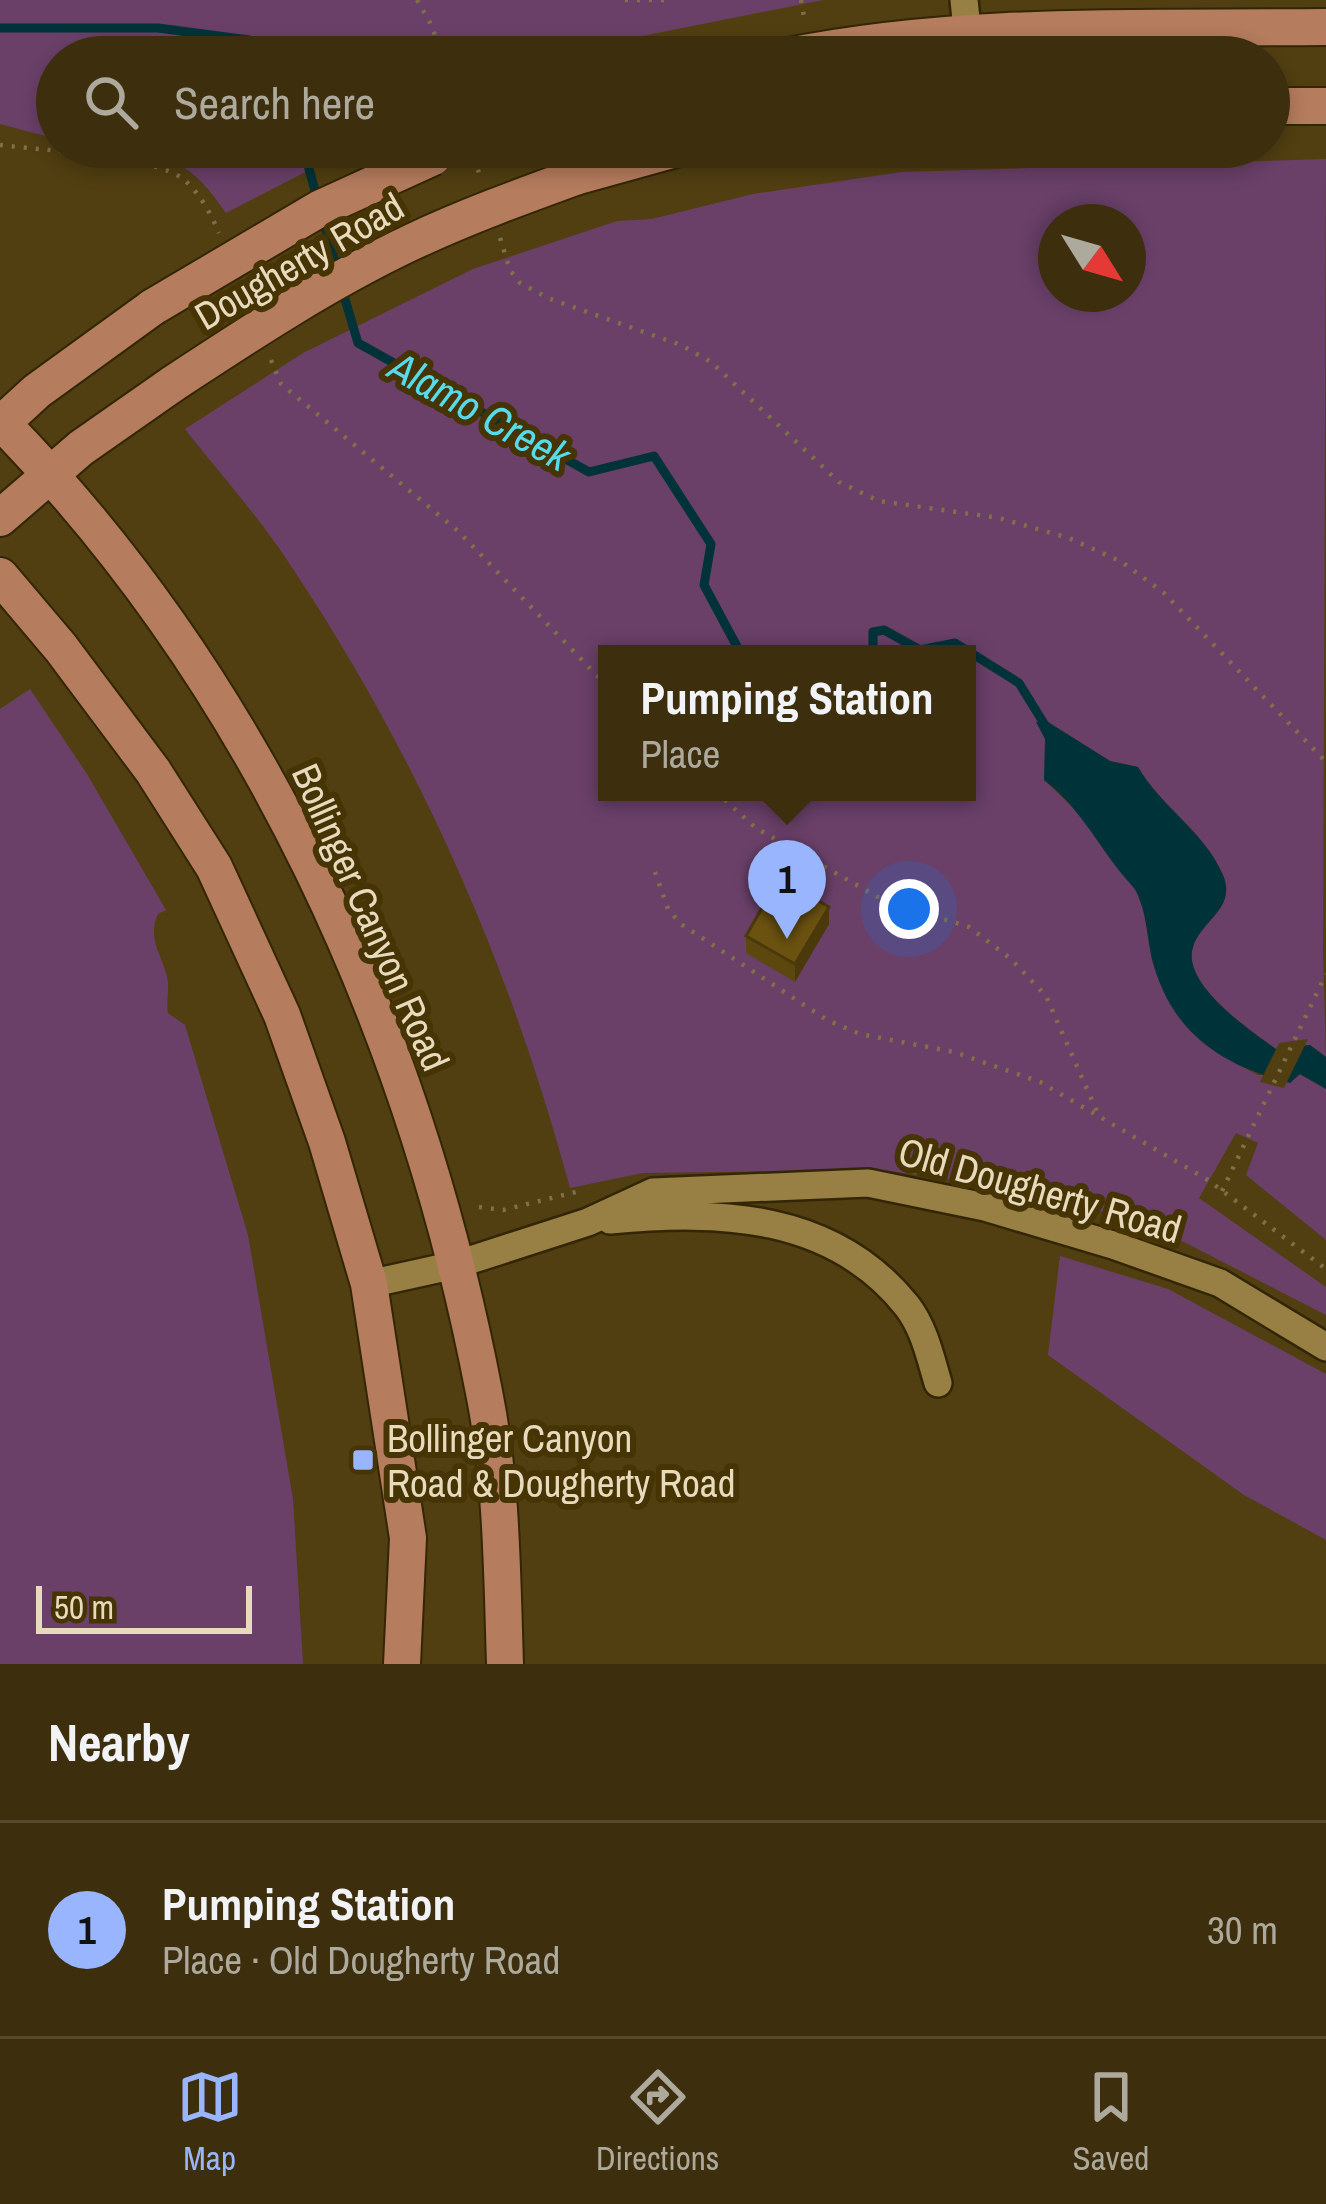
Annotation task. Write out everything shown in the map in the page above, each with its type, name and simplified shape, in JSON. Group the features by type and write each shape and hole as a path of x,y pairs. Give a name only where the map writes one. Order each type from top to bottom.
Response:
{"main road":[{"path":"932,36 967,31 1326,27"},
{"path":"1290,106 1326,106"},
{"name":"Dougherty Road","path":"52,475 1,423 37,391 153,307 319,209 413,168"},
{"name":"Dougherty Road","path":"0,518 81,448 261,327 408,243 607,168"},
{"name":"Bollinger Canyon Road","path":"52,475 156,606 232,722 296,835 362,978 404,1086 455,1265 485,1395 502,1538 505,1664"},
{"path":"0,577 153,771 214,867 282,1015 369,1284 408,1538 403,1664"}],"street":[{"name":"Old Dougherty Road","path":"369,1284 455,1265 588,1222 652,1192 868,1183 985,1207 1114,1245 1220,1283 1326,1347"},
{"path":"588,1222 686,1213 775,1223 840,1247 908,1306 923,1334 938,1383"}],"path":[{"path":"417,0 435,36"},
{"path":"625,0 668,0"},
{"path":"0,145 36,150"},
{"path":"152,168 181,177 211,214 220,235"},
{"path":"477,168 484,188"},
{"path":"497,229 510,270 520,284 681,345 712,362 839,482 879,501 1017,523 1069,538 1122,562 1164,593 1326,762"},
{"path":"264,342 281,384 458,531 598,677"},
{"path":"726,801 756,828 884,899 969,927 1011,959 1046,997 1100,1117"},
{"path":"655,872 668,909 681,924 827,1020 860,1034 954,1052 1040,1082 1222,1191 1326,1269"},
{"path":"1222,1191 1326,974"}],"shaded area":[{"path":"0,0 823,0 642,36 36,36 36,133 0,124"},
{"path":"1326,159 1326,1057 1310,1045 1276,1049 1221,1005 1197,976 1193,947 1222,906 1223,875 1205,845 1138,767 1110,761 1048,722 1044,780 1086,820 1135,889 1144,911 1152,961 1184,1023 1233,1062 1258,1075 1299,1074 1326,1089 1326,1240 1246,1175 1258,1143 1236,1133 1199,1198 1326,1287 1326,1315 1184,1242 1108,1213 1000,1186 882,1170 643,1173 570,1188 489,944 420,788 291,566 185,429 303,353 473,269 617,221 652,219 753,194 901,172 1290,168 1290,160"},
{"path":"185,168 313,168 226,213"},
{"path":"30,689 87,774 166,910 158,914 154,932 168,982 168,1013 185,1025 248,1235 293,1499 303,1664 0,1664 0,709"},
{"path":"1060,1256 1168,1289 1326,1374 1326,1540 1244,1495 1048,1355"}],"water":[{"path":"1036,722 1048,722 1110,761 1138,767 1205,845 1226,887 1222,906 1193,947 1197,976 1221,1005 1276,1049 1310,1045 1326,1057 1326,1089 1300,1074 1290,1083 1242,1066 1202,1042 1186,1026 1161,985 1136,892 1076,812 1044,780 1045,739"}],"pier":[{"path":"1308,1039 1284,1088 1260,1082 1279,1043"}],"building":[{"path":"779,878 829,907 795,964 746,936"}],"waterway":[{"name":"Alamo Creek","path":"0,28 158,28 219,36"},
{"name":"Alamo Creek","path":"309,168 317,198"},
{"name":"Alamo Creek","path":"323,220 338,273"},
{"name":"Alamo Creek","path":"342,289 358,343 589,472 654,456 711,544 704,585 736,645"},
{"name":"Alamo Creek","path":"873,645 873,632 884,630 911,645"},
{"name":"Alamo Creek","path":"945,645 958,645"},
{"name":"Alamo Creek","path":"976,656 1019,683 1048,730"}],"place":[{"name":"Pumping Station","path":"787,939"},
{"name":"Bollinger Canyon Road & Dougherty Road","path":"363,1460"}]}
